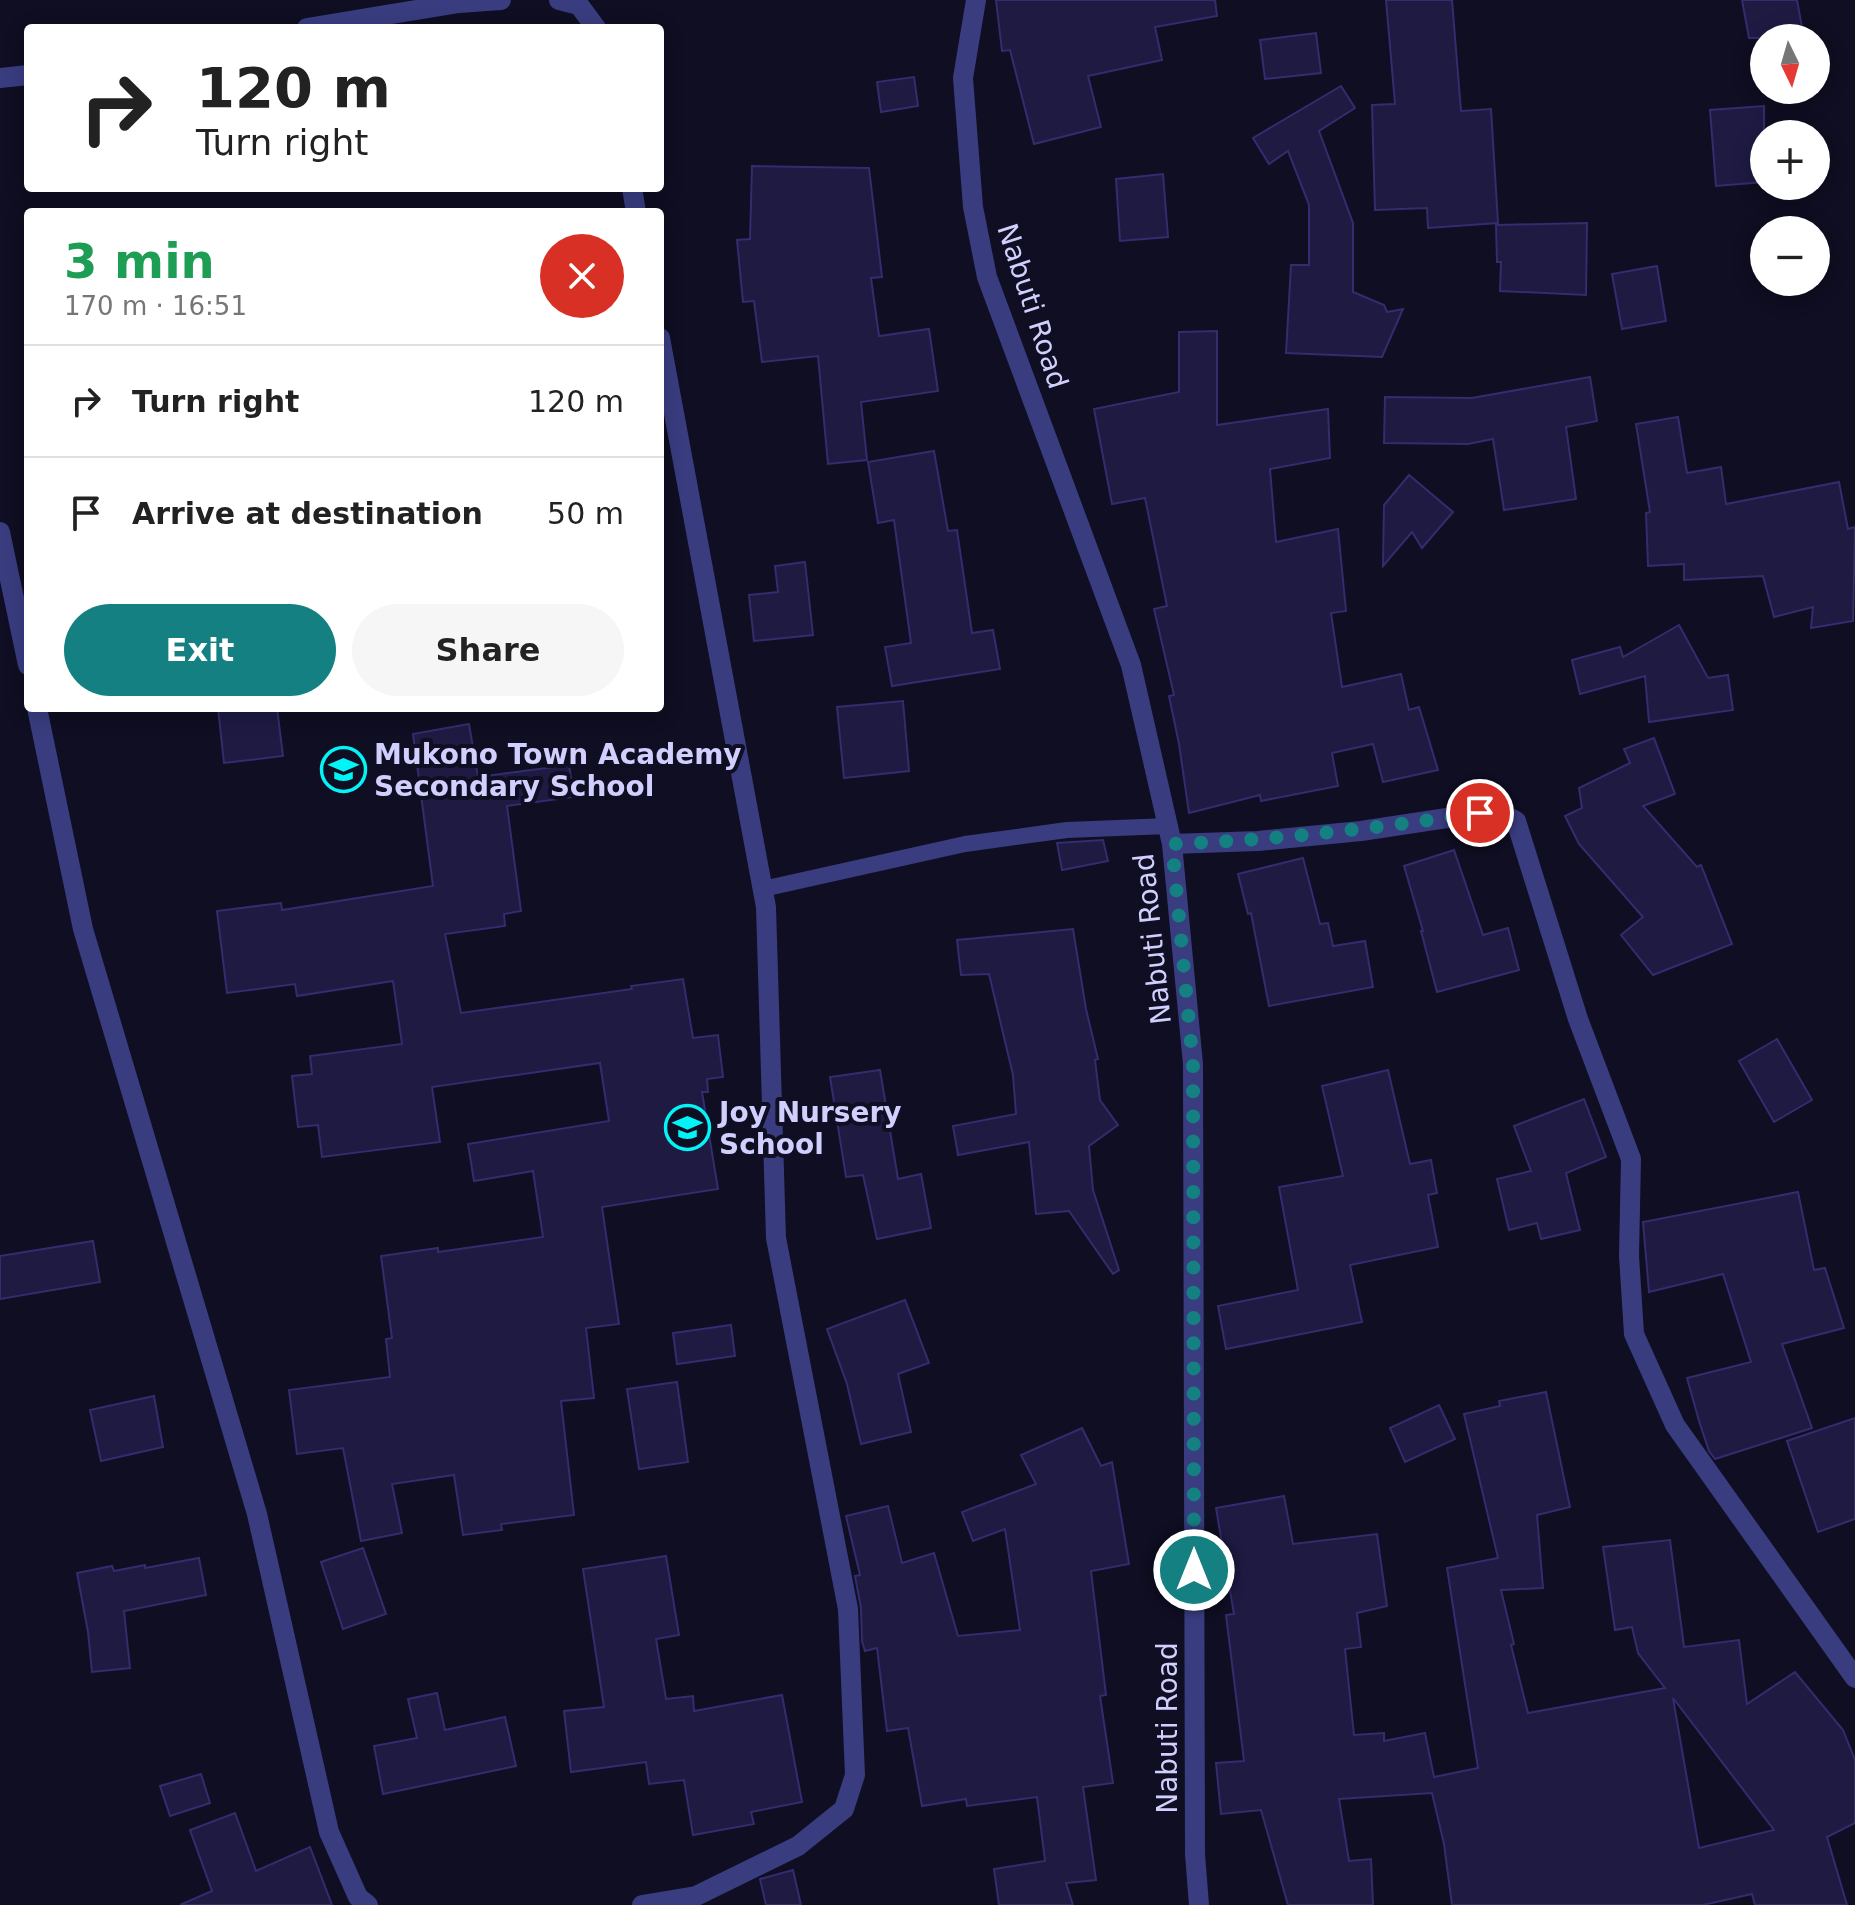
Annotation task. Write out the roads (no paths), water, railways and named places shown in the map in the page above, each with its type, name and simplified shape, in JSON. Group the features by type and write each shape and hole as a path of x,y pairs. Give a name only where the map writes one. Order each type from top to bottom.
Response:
{"street":[{"path":"319,24 362,9 501,0"},
{"path":"559,0 579,5 593,24"},
{"name":"Nabuti Road","path":"976,0 963,78 973,207 987,277 1131,665 1170,835 1193,1064 1195,1854 1199,1905"},
{"path":"0,78 24,75"},
{"path":"642,1905 696,1896 798,1846 844,1809 855,1775 848,1609 776,1238 767,923 763,889 664,359"},
{"path":"0,532 24,646"},
{"path":"38,712 83,929 257,1514 329,1832 358,1897 368,1905"},
{"path":"1170,835 1258,841 1361,831 1480,813 1501,813 1516,821 1578,1019 1631,1159 1629,1256 1634,1334 1675,1425 1855,1678"}],"lane":[{"path":"763,889 965,844 1067,830 1170,835"}],"place":[{"name":"Mukono Town Academy Secondary School","path":"343,770"},
{"name":"Joy Nursery School","path":"688,1128"}]}
